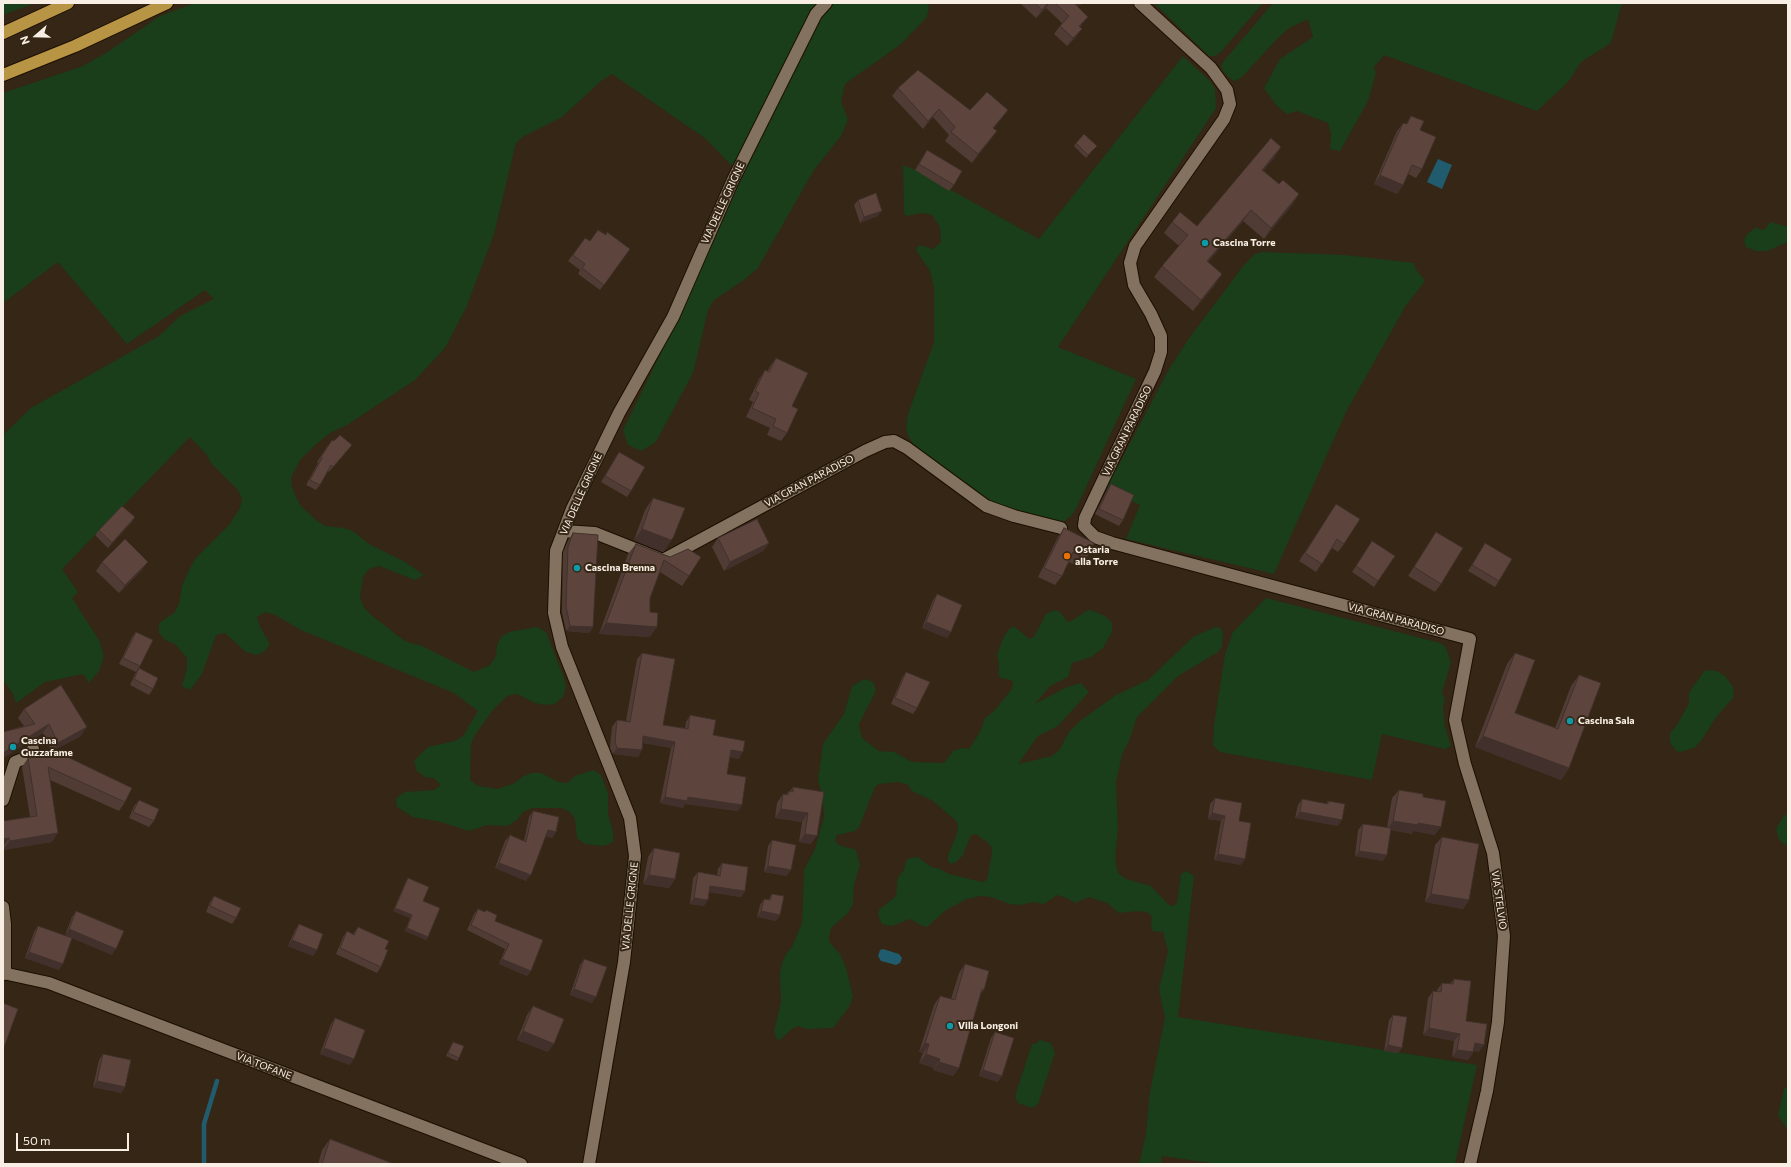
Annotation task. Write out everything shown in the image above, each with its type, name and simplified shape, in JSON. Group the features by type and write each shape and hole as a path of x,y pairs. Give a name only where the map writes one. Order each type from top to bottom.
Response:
{"highway":[{"path":"3,33 68,3"},
{"path":"3,82 167,3"},
{"path":"3,75 75,46"}],"street":[{"name":"VIA DELLE GRIGNE","path":"588,1164 624,962 635,856 630,818 562,647 554,613 556,551 572,509 619,413 673,317 733,180 816,14 826,3"},
{"name":"VIA GRAN PARADISO","path":"1140,3 1211,68 1227,90 1230,104 1224,120 1134,246 1130,263 1134,285 1151,314 1161,336 1160,352 1155,371 1085,518 1084,526 1095,537 1112,543 1470,639"},
{"name":"VIA GRAN PARADISO","path":"564,531 594,533 663,560 865,451 885,442 894,442 907,448 986,506 1014,516 1061,528"},
{"name":"VIA STELVIO","path":"1470,639 1456,720 1465,764 1493,853 1504,936 1497,1030 1487,1091 1470,1164"},
{"path":"3,800 15,762 30,756 33,749"},
{"name":"VIA TOFANE","path":"3,907 6,924 4,973 49,984 521,1164"}],"green space":[{"path":"3,3 35,3 3,15"},
{"path":"195,3 928,3 929,7 927,17 901,44 845,84 841,102 848,120 841,136 814,170 758,268 744,280 714,300 708,310 693,373 656,442 641,451 628,445 623,430 683,308 737,171 706,139 612,74 601,81 562,117 524,136 516,143 494,234 466,308 445,348 415,380 347,425 330,433 314,446 300,460 291,478 292,487 301,506 316,520 325,526 344,528 353,531 369,544 407,563 424,575 415,580 379,566 369,569 363,577 360,597 363,606 370,614 402,639 410,643 420,645 474,672 490,665 496,656 497,645 501,637 509,632 537,627 546,632 564,678 566,688 563,697 555,704 545,705 535,703 517,694 507,696 493,710 475,735 471,744 470,780 478,786 498,789 515,783 522,777 531,773 541,773 559,782 568,783 575,776 593,770 601,775 608,794 608,814 613,832 613,842 604,846 585,844 577,838 575,819 570,812 561,808 532,808 523,812 517,820 507,826 487,825 469,831 441,822 413,817 397,807 396,798 405,792 434,790 441,785 434,778 425,777 417,771 414,761 428,747 455,741 463,736 478,711 454,693 301,630 275,615 266,612 257,617 260,627 270,644 264,652 256,655 246,652 225,633 216,635 202,674 190,690 182,686 187,668 187,658 175,644 165,640 159,633 159,623 174,613 179,604 182,586 195,559 229,525 240,508 242,499 238,490 211,463 207,455 190,437 62,569 78,592 72,598 99,640 104,656 99,671 89,683 83,674 45,682 16,703 13,694 3,680 3,435 31,408 159,336 180,316 214,299 205,290 127,344 58,262 3,303 3,93 83,66 109,51 160,16"},
{"path":"1154,3 1263,3 1221,52 1215,56 1209,56"},
{"path":"1273,3 1625,3 1621,6 1611,43 1581,62 1568,82 1537,111 1384,55 1374,67 1376,73 1368,101 1340,151 1330,149 1331,134 1328,123 1297,111 1287,114 1277,106 1264,88 1280,59 1313,37 1308,19 1289,28 1241,78 1234,81 1223,71 1221,66 1223,62"},
{"path":"1183,56 1211,82 1215,89 1216,108 1058,347 1136,379 1076,509 1071,516 1061,523 986,503 916,448 908,436 906,428 908,414 934,342 934,287 930,271 916,250 919,245 933,249 941,242 940,227 932,215 922,213 906,216 904,212 903,165 915,170 1039,239"},
{"path":"1770,222 1788,227 1788,242 1767,251 1756,251 1746,247 1744,240 1747,234 1757,227 1761,230 1765,229"},
{"path":"1262,252 1345,255 1414,263 1415,268 1425,281 1405,307 1346,412 1274,574 1126,539 1140,505 1106,489 1169,369 1190,337 1244,265 1255,254"},
{"path":"1266,598 1440,643 1445,646 1451,662 1442,693 1445,699 1443,709 1445,727 1451,746 1445,749 1382,734 1372,780 1220,752 1213,745 1214,725 1225,654 1233,632"},
{"path":"1055,610 1060,612 1066,620 1070,622 1086,611 1091,610 1105,616 1112,623 1112,632 1103,648 1091,657 1072,663 1068,677 1050,686 1035,704 1067,687 1081,683 1089,692 1058,726 1038,736 1018,764 1052,756 1060,749 1069,732 1080,721 1116,695 1148,680 1193,637 1215,627 1220,628 1223,632 1222,647 1218,652 1178,676 1137,717 1129,741 1122,755 1116,783 1118,828 1115,858 1118,873 1126,879 1151,886 1169,905 1174,906 1177,903 1181,874 1186,871 1194,876 1178,1017 1477,1065 1455,1164 1219,1164 1162,1156 1161,1164 1139,1164 1146,1134 1150,1092 1165,1018 1159,989 1168,951 1163,932 1153,931 1151,927 1152,917 1149,913 1139,911 1119,913 1107,903 1089,897 1075,903 1067,898 1056,895 1043,904 1034,902 1020,905 1010,904 991,897 981,896 967,899 946,910 927,927 910,919 892,926 882,924 878,915 879,910 896,896 898,877 904,870 906,861 910,858 918,857 931,867 940,869 949,874 982,882 987,880 992,853 991,846 988,843 976,834 971,835 963,855 956,862 951,864 948,861 948,856 957,833 958,824 933,801 912,791 908,785 898,782 879,784 875,787 859,827 855,831 837,835 835,840 837,844 856,850 860,865 854,884 853,904 848,913 831,928 829,938 830,943 840,954 846,968 853,997 849,1007 833,1028 807,1029 798,1026 793,1028 781,1039 777,1040 774,1031 781,1002 780,973 782,963 786,954 792,947 802,923 804,870 815,849 824,817 823,799 818,780 823,744 844,714 852,686 864,679 873,682 876,691 859,724 862,738 879,751 894,752 912,762 944,763 953,751 962,748 969,749 980,732 985,718 993,712 1012,689 1013,683 1011,680 1001,678 998,674 999,665 997,655 1004,636 1010,628 1015,627 1029,639 1034,637 1046,614"},
{"path":"1705,670 1717,671 1725,676 1734,688 1733,698 1717,716 1701,741 1694,748 1680,752 1676,751 1670,742 1670,733 1677,725 1689,703 1689,693"},
{"path":"1788,813 1788,847 1779,840 1776,829 1783,817"},
{"path":"1040,1040 1051,1043 1055,1053 1038,1104 1032,1108 1018,1103 1015,1096 1032,1044 1037,1043"},
{"path":"1788,1086 1788,1131 1778,1115 1784,1089"}],"water":[{"path":"1438,159 1452,165 1442,189 1427,182"},
{"path":"883,949 899,954 902,958 900,963 896,965 881,961 878,956 880,950"}],"building":[{"path":"1035,3 1048,3 1042,10"},
{"path":"1055,3 1074,3 1088,17 1079,26 1082,29 1073,38 1060,26 1069,16"},
{"path":"918,70 970,110 987,92 1008,110 993,128 997,131 978,154 951,132 955,127 939,109 928,121 898,88"},
{"path":"1411,116 1424,121 1420,130 1436,137 1422,169 1412,165 1403,185 1380,175 1403,123 1407,124"},
{"path":"1084,134 1097,146 1088,155 1076,143"},
{"name":"Cascina Torre","path":"1271,138 1281,147 1262,170 1279,184 1283,180 1299,194 1271,228 1251,210 1207,261 1222,274 1201,300 1162,266 1188,235 1172,222 1180,212 1197,226"},
{"path":"927,150 962,171 954,185 919,164"},
{"path":"876,193 882,211 864,217 858,200"},
{"path":"598,230 606,235 607,232 630,249 604,285 582,268 585,264 573,255 585,238 590,241"},
{"path":"776,358 808,373 792,406 798,409 787,433 773,426 776,419 752,408 759,393 755,391 765,370 769,372"},
{"path":"340,435 352,445 333,467 331,465 320,485 310,480 322,458 321,457 332,440 334,441"},
{"path":"619,452 645,467 631,491 605,476"},
{"path":"1111,484 1134,495 1123,520 1099,509"},
{"path":"653,498 685,508 671,540 642,529"},
{"path":"1336,504 1360,519 1344,544 1337,539 1322,564 1305,553"},
{"path":"122,506 135,517 112,543 99,530"},
{"path":"757,519 769,543 730,562 718,538"},
{"name":"Ostaria alla Torre","path":"1064,528 1094,543 1086,559 1073,552 1062,576 1044,568"},
{"path":"1436,532 1463,548 1441,584 1414,567"},
{"name":"Cascina Brenna","path":"573,533 598,535 593,627 570,626 566,606 568,547"},
{"path":"125,539 148,562 125,585 102,562"},
{"path":"1372,541 1395,556 1378,581 1356,566"},
{"path":"1485,543 1512,559 1499,581 1472,565"},
{"path":"636,544 670,557 688,549 701,557 689,576 664,560 650,598 650,612 658,613 657,627 606,623"},
{"path":"937,594 962,605 951,632 926,622"},
{"path":"136,632 153,640 140,666 123,658"},
{"path":"642,653 675,659 663,725 688,729 690,715 716,720 713,735 745,741 743,752 731,750 727,774 746,777 742,805 688,797 687,801 665,797 675,742 643,736 642,750 617,748 615,742 617,720 630,722"},
{"name":"Cascina Sala","path":"1515,653 1535,660 1515,713 1558,729 1579,675 1601,683 1569,768 1483,736"},
{"path":"139,668 158,678 153,689 134,679"},
{"path":"906,672 930,682 917,708 895,698"},
{"path":"61,685 87,727 58,743 49,724 3,753 3,732 35,724 24,709"},
{"path":"53,750 132,788 125,802 48,767 58,833 10,841 9,838 3,839 3,821 37,816 28,758 41,752"},
{"path":"793,787 824,792 817,836 805,834 808,813 781,809 783,794 788,795 789,791 793,792"},
{"path":"1399,790 1423,794 1423,797 1446,801 1441,827 1393,821"},
{"path":"1215,798 1242,803 1239,821 1251,823 1245,859 1218,854 1225,816 1212,813"},
{"path":"1302,799 1328,804 1328,801 1345,804 1342,820 1300,812"},
{"path":"139,800 159,809 154,821 133,812"},
{"path":"533,811 559,817 556,832 548,830 531,875 499,863 510,835 526,842"},
{"path":"1363,824 1391,828 1387,855 1359,851"},
{"path":"1442,837 1479,844 1469,900 1431,894"},
{"path":"772,840 796,845 791,870 768,866"},
{"path":"654,848 680,853 675,879 649,875"},
{"path":"722,863 748,867 745,891 710,886 708,900 694,898 698,872 720,876"},
{"path":"408,878 429,887 423,901 440,908 428,937 407,928 412,915 395,908"},
{"path":"772,894 784,896 780,915 761,911 764,899 770,900"},
{"path":"214,896 241,908 236,918 210,906"},
{"path":"478,909 485,912 486,910 497,915 495,921 543,940 531,971 502,959 509,944 471,925"},
{"path":"76,911 124,931 116,949 69,929"},
{"path":"299,924 323,934 317,950 292,940"},
{"path":"38,926 72,938 63,964 29,952"},
{"path":"358,927 389,941 385,949 388,950 381,967 340,948 347,931 354,935"},
{"path":"584,959 607,967 596,997 574,989"},
{"name":"Villa Longoni","path":"965,964 989,971 984,990 982,989 959,1068 939,1062 940,1059 926,1054 929,1044 925,1043 940,996 955,1000"},
{"path":"1454,979 1471,981 1466,1021 1487,1024 1484,1045 1475,1043 1473,1052 1457,1050 1460,1034 1429,1028 1433,991 1441,992 1442,983 1453,984"},
{"path":"3,1003 18,1009 3,1050"},
{"path":"533,1006 564,1019 554,1044 523,1031"},
{"path":"1393,1015 1407,1017 1402,1048 1388,1045"},
{"path":"335,1018 365,1030 354,1059 324,1048"},
{"path":"995,1032 1014,1038 1002,1076 983,1070"},
{"path":"453,1042 464,1046 459,1058 448,1053"},
{"path":"103,1054 131,1060 125,1087 97,1081"},
{"path":"330,1139 394,1164 322,1164"}],"waterway":[{"path":"204,1164 204,1124 217,1081"}],"place":[{"name":"Cascina Torre","path":"1205,243"},
{"name":"Ostaria alla Torre","path":"1067,556"},
{"name":"Cascina Brenna","path":"577,568"},
{"name":"Cascina Sala","path":"1570,721"},
{"name":"Cascina Guzzafame","path":"13,747"},
{"name":"Villa Longoni","path":"950,1026"}]}
